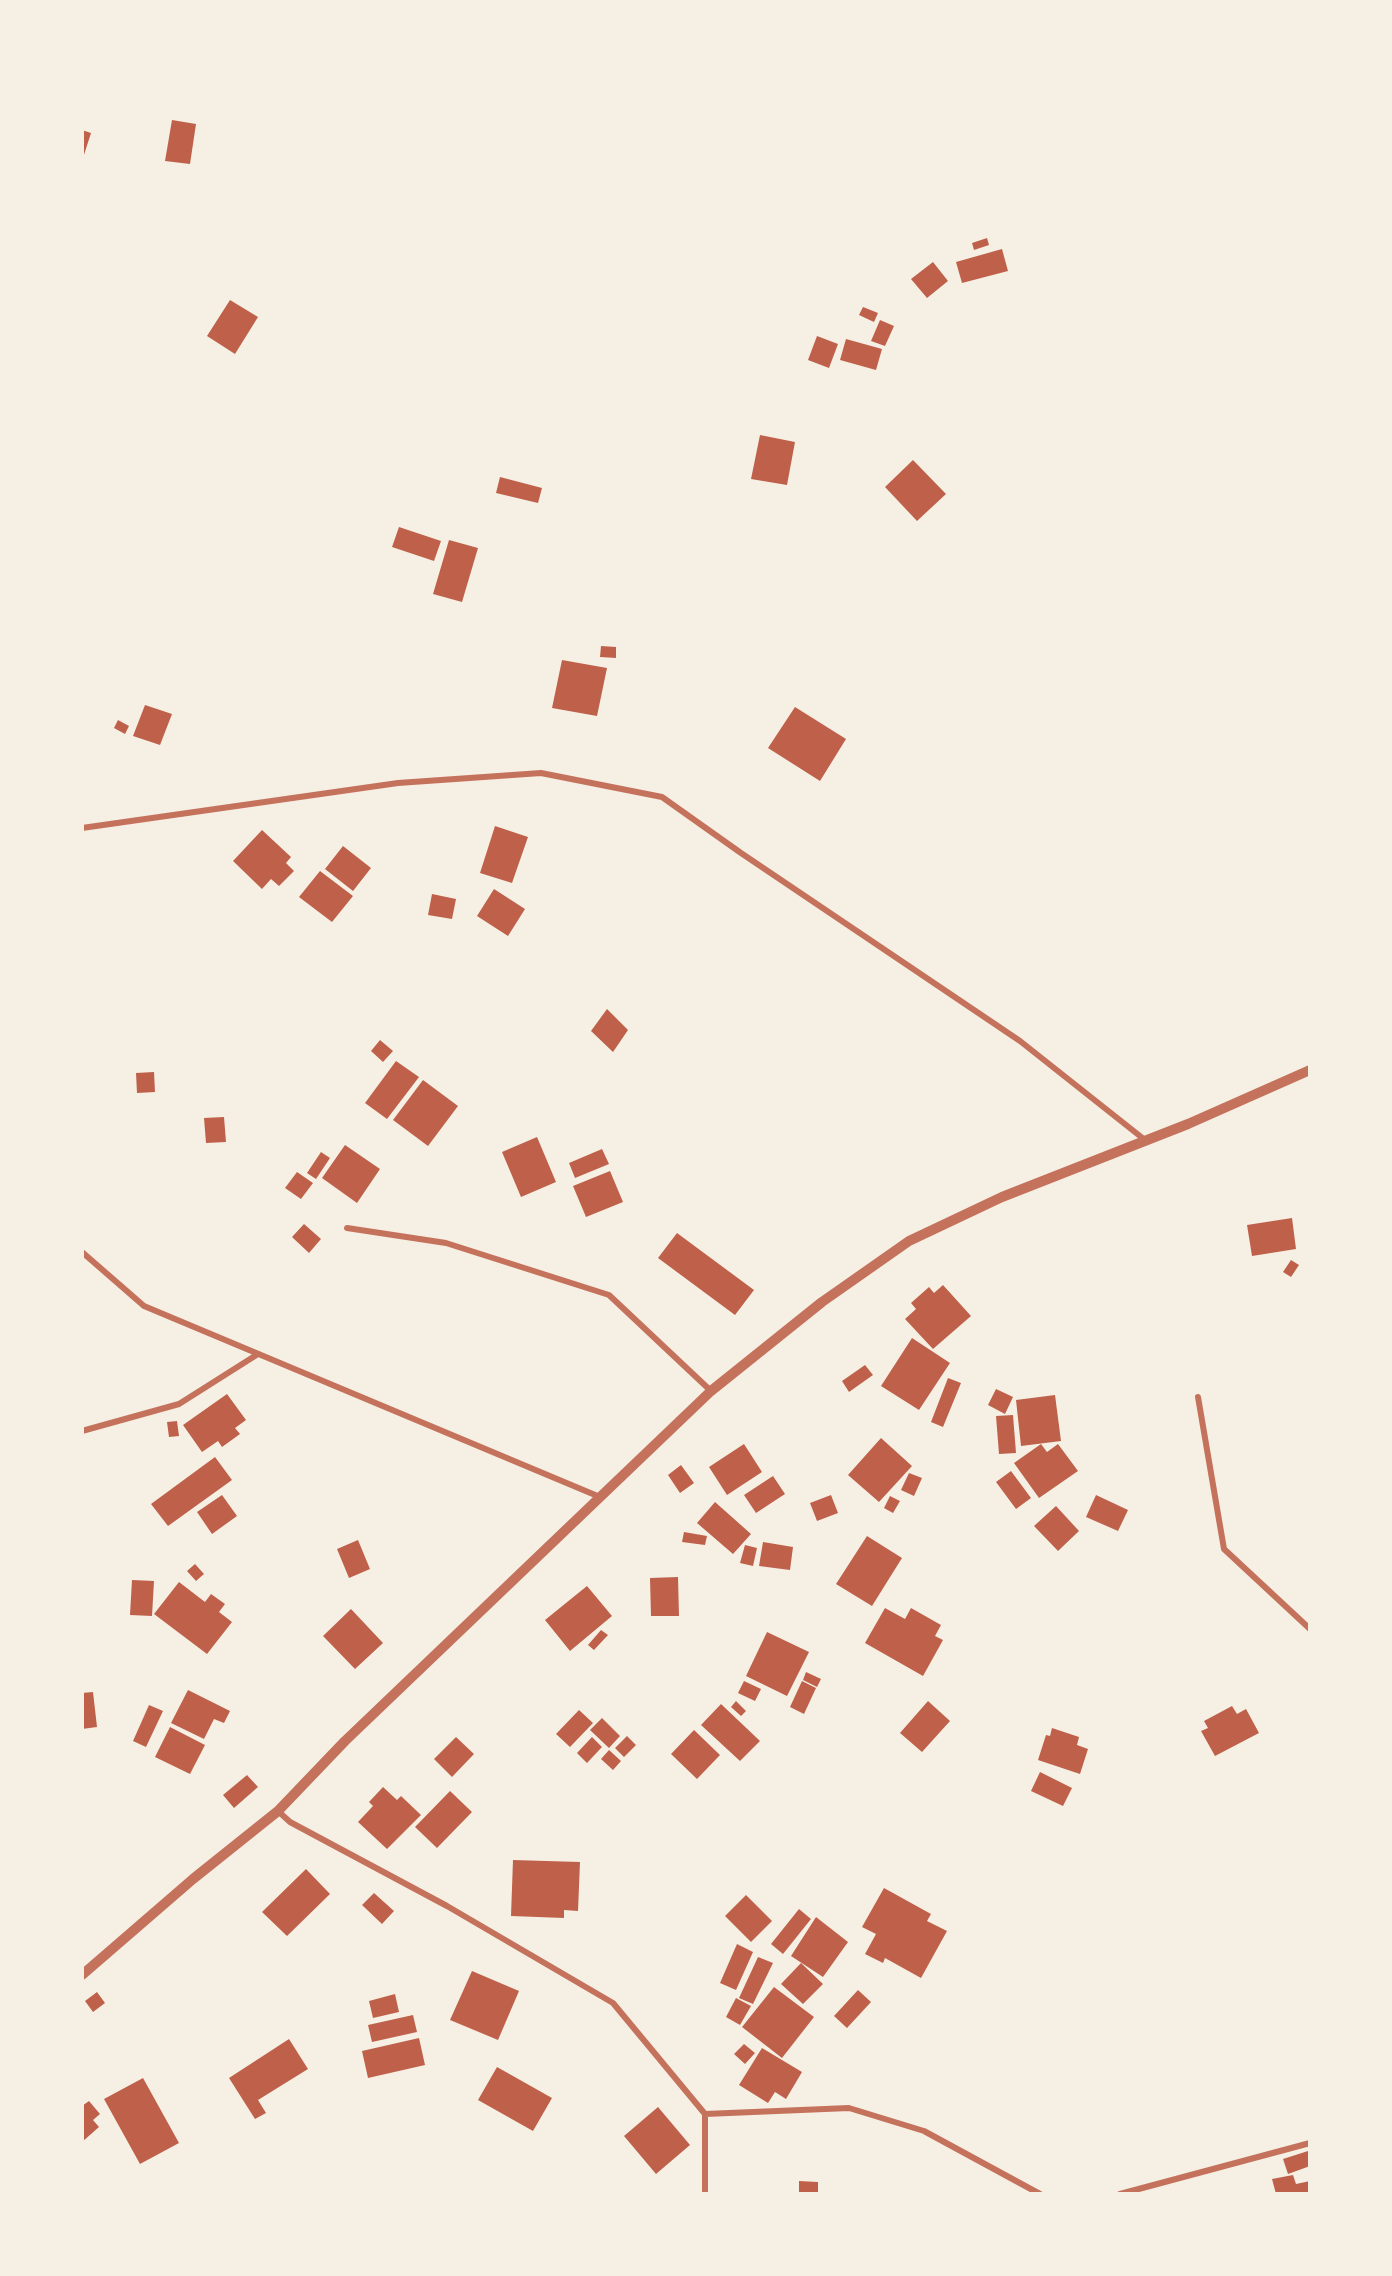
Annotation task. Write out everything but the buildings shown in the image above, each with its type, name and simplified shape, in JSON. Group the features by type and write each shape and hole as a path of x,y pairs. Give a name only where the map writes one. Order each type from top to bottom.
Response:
{"street":[{"path":"82,828 398,783 541,772 662,797 741,854 1020,1041 1145,1141"},
{"path":"82,1974 193,1879 278,1811 345,1741 711,1391 822,1302 909,1241 1002,1197 1145,1141 1310,1070"},
{"path":"347,1228 446,1244 609,1295 711,1391"},
{"path":"82,1252 144,1306 600,1497"},
{"path":"82,1431 179,1404 258,1354"},
{"path":"1198,1397 1224,1549 1310,1629"},
{"path":"278,1811 290,1822 447,1906 613,2003 705,2114 705,2193"},
{"path":"705,2114 849,2108 924,2131 1040,2193"},
{"path":"1120,2193 1310,2143"}]}
